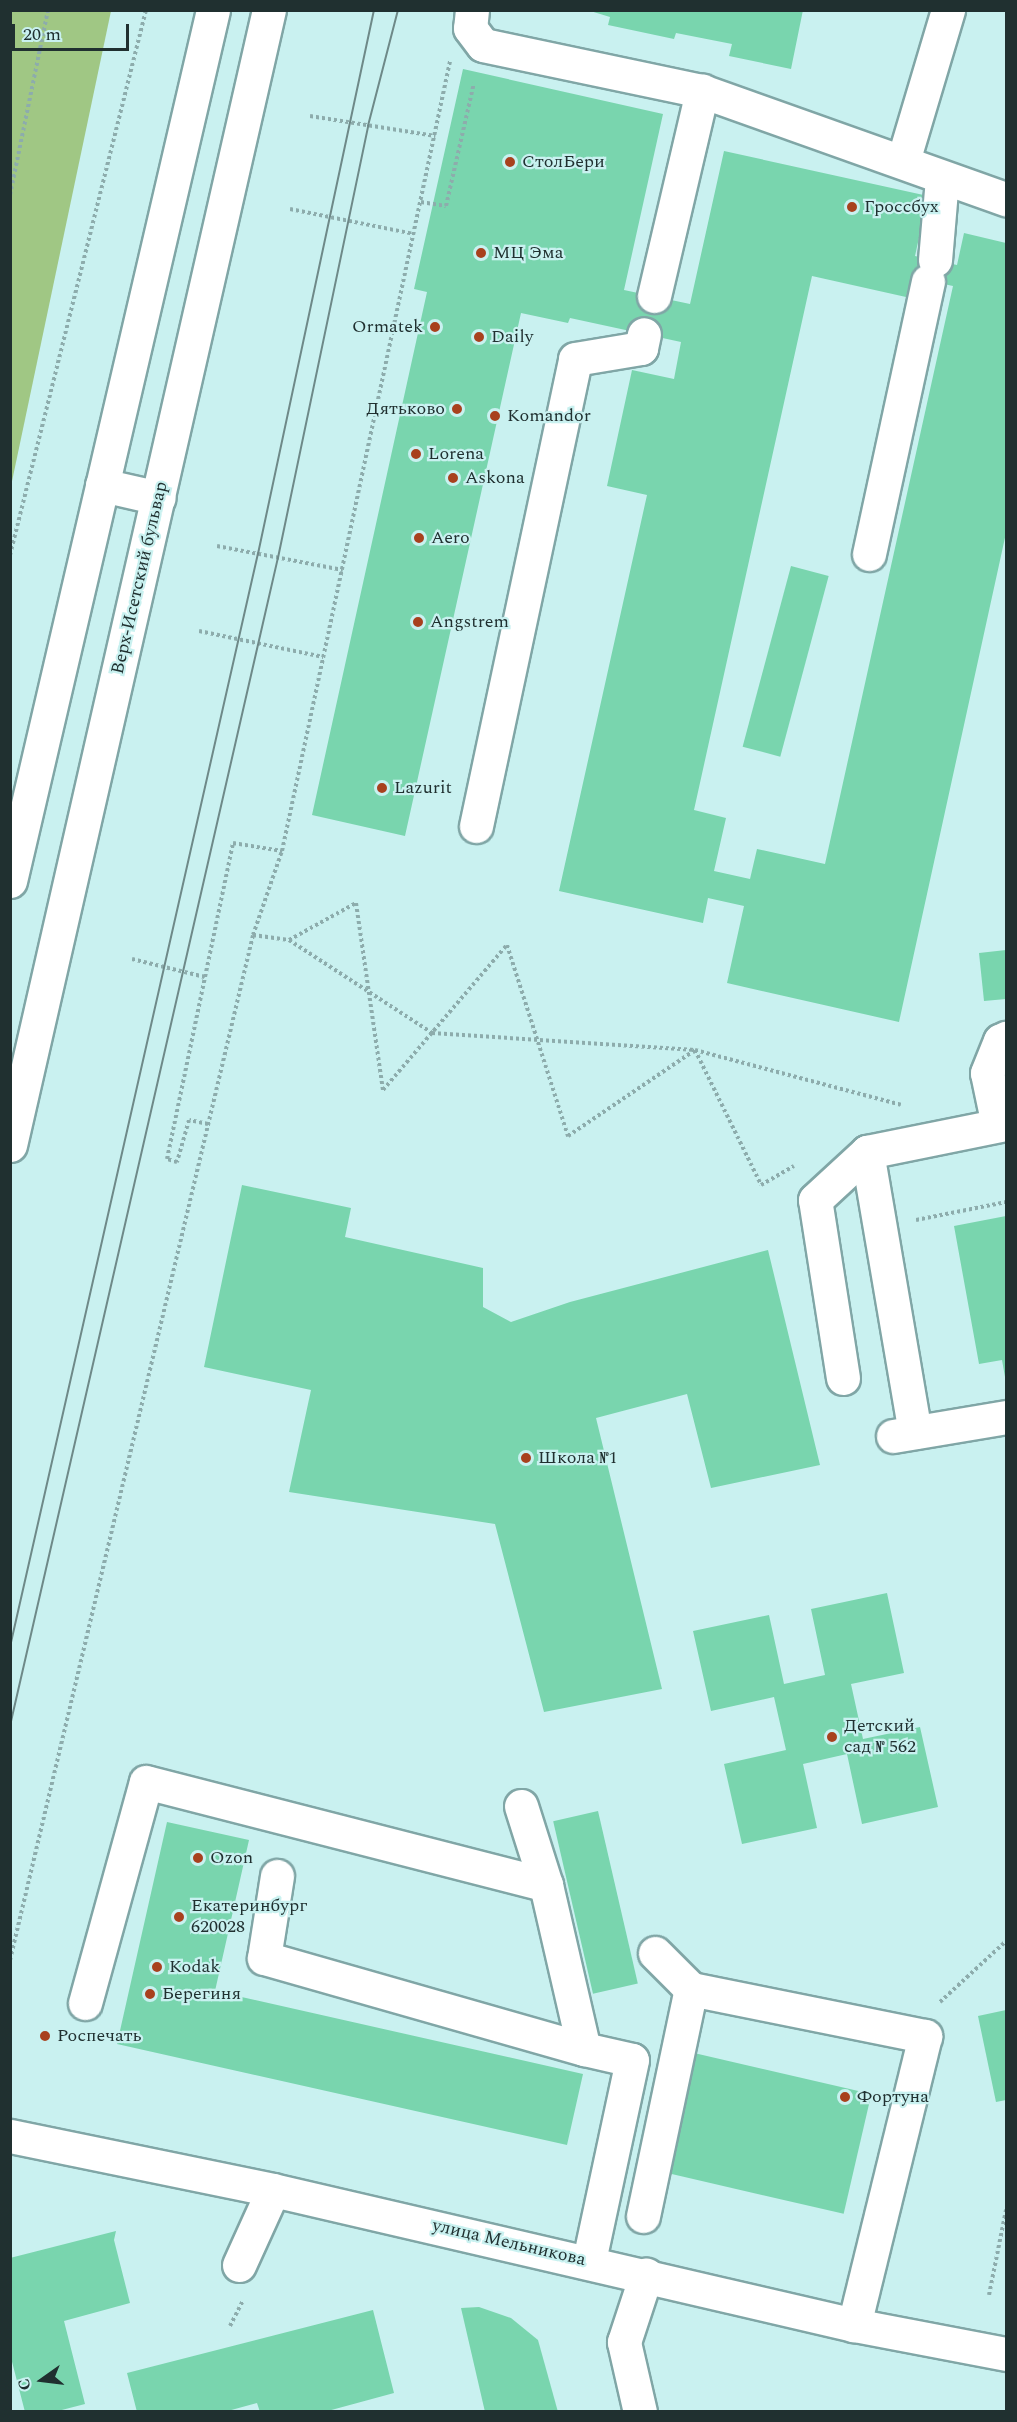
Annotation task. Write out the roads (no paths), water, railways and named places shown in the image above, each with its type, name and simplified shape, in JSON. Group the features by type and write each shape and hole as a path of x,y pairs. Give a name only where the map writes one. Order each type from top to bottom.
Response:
{"main road":[{"path":"10,881 213,10"},
{"name":"Верх-Исетский бульвар","path":"10,1145 269,10"},
{"path":"472,10 471,28 483,45 702,91 903,161 942,178 981,187 1006,199"},
{"path":"903,161 948,10"},
{"path":"654,296 702,91"},
{"path":"869,554 932,270 942,178"},
{"path":"476,826 575,359 641,348 644,334"},
{"path":"102,485 159,498"},
{"path":"843,1378 815,1200 867,1152 1002,1124 987,1073 1000,1041 1006,1038"},
{"path":"867,1152 904,1434 1006,1417"},
{"path":"85,2003 146,1782 546,1885"},
{"path":"521,1806 546,1885 584,2049"},
{"path":"277,1876 264,1958 584,2049 632,2060 589,2261"},
{"path":"655,1953 691,1989 925,2036 854,2325"},
{"path":"643,2216 691,1989"},
{"name":"улица Мельникова","path":"10,2136 273,2190 589,2261 854,2325 1006,2354"},
{"path":"243,2279 273,2190"},
{"path":"640,2412 624,2342 646,2275"}],"tram line":[{"path":"10,1647 258,554 374,10"},
{"path":"10,1726 278,558 368,126 398,10"}],"place":[{"name":"СтолБери","path":"510,162"},
{"name":"Гроссбух","path":"852,207"},
{"name":"МЦ Эма","path":"481,253"},
{"name":"Ormatek","path":"435,327"},
{"name":"Daily","path":"479,337"},
{"name":"Дятьково","path":"457,409"},
{"name":"Komandor","path":"495,416"},
{"name":"Lorena","path":"416,454"},
{"name":"Askona","path":"453,478"},
{"name":"Aero","path":"419,538"},
{"name":"Angstrem","path":"418,622"},
{"name":"Lazurit","path":"382,788"},
{"name":"Школа №1","path":"526,1458"},
{"name":"Детский сад № 562","path":"832,1737"},
{"name":"Ozon","path":"198,1858"},
{"name":"Екатеринбург 620028","path":"179,1917"},
{"name":"Kodak","path":"157,1967"},
{"name":"Берегиня","path":"150,1994"},
{"name":"Роспечать","path":"45,2036"},
{"name":"Фортуна","path":"845,2097"}]}
